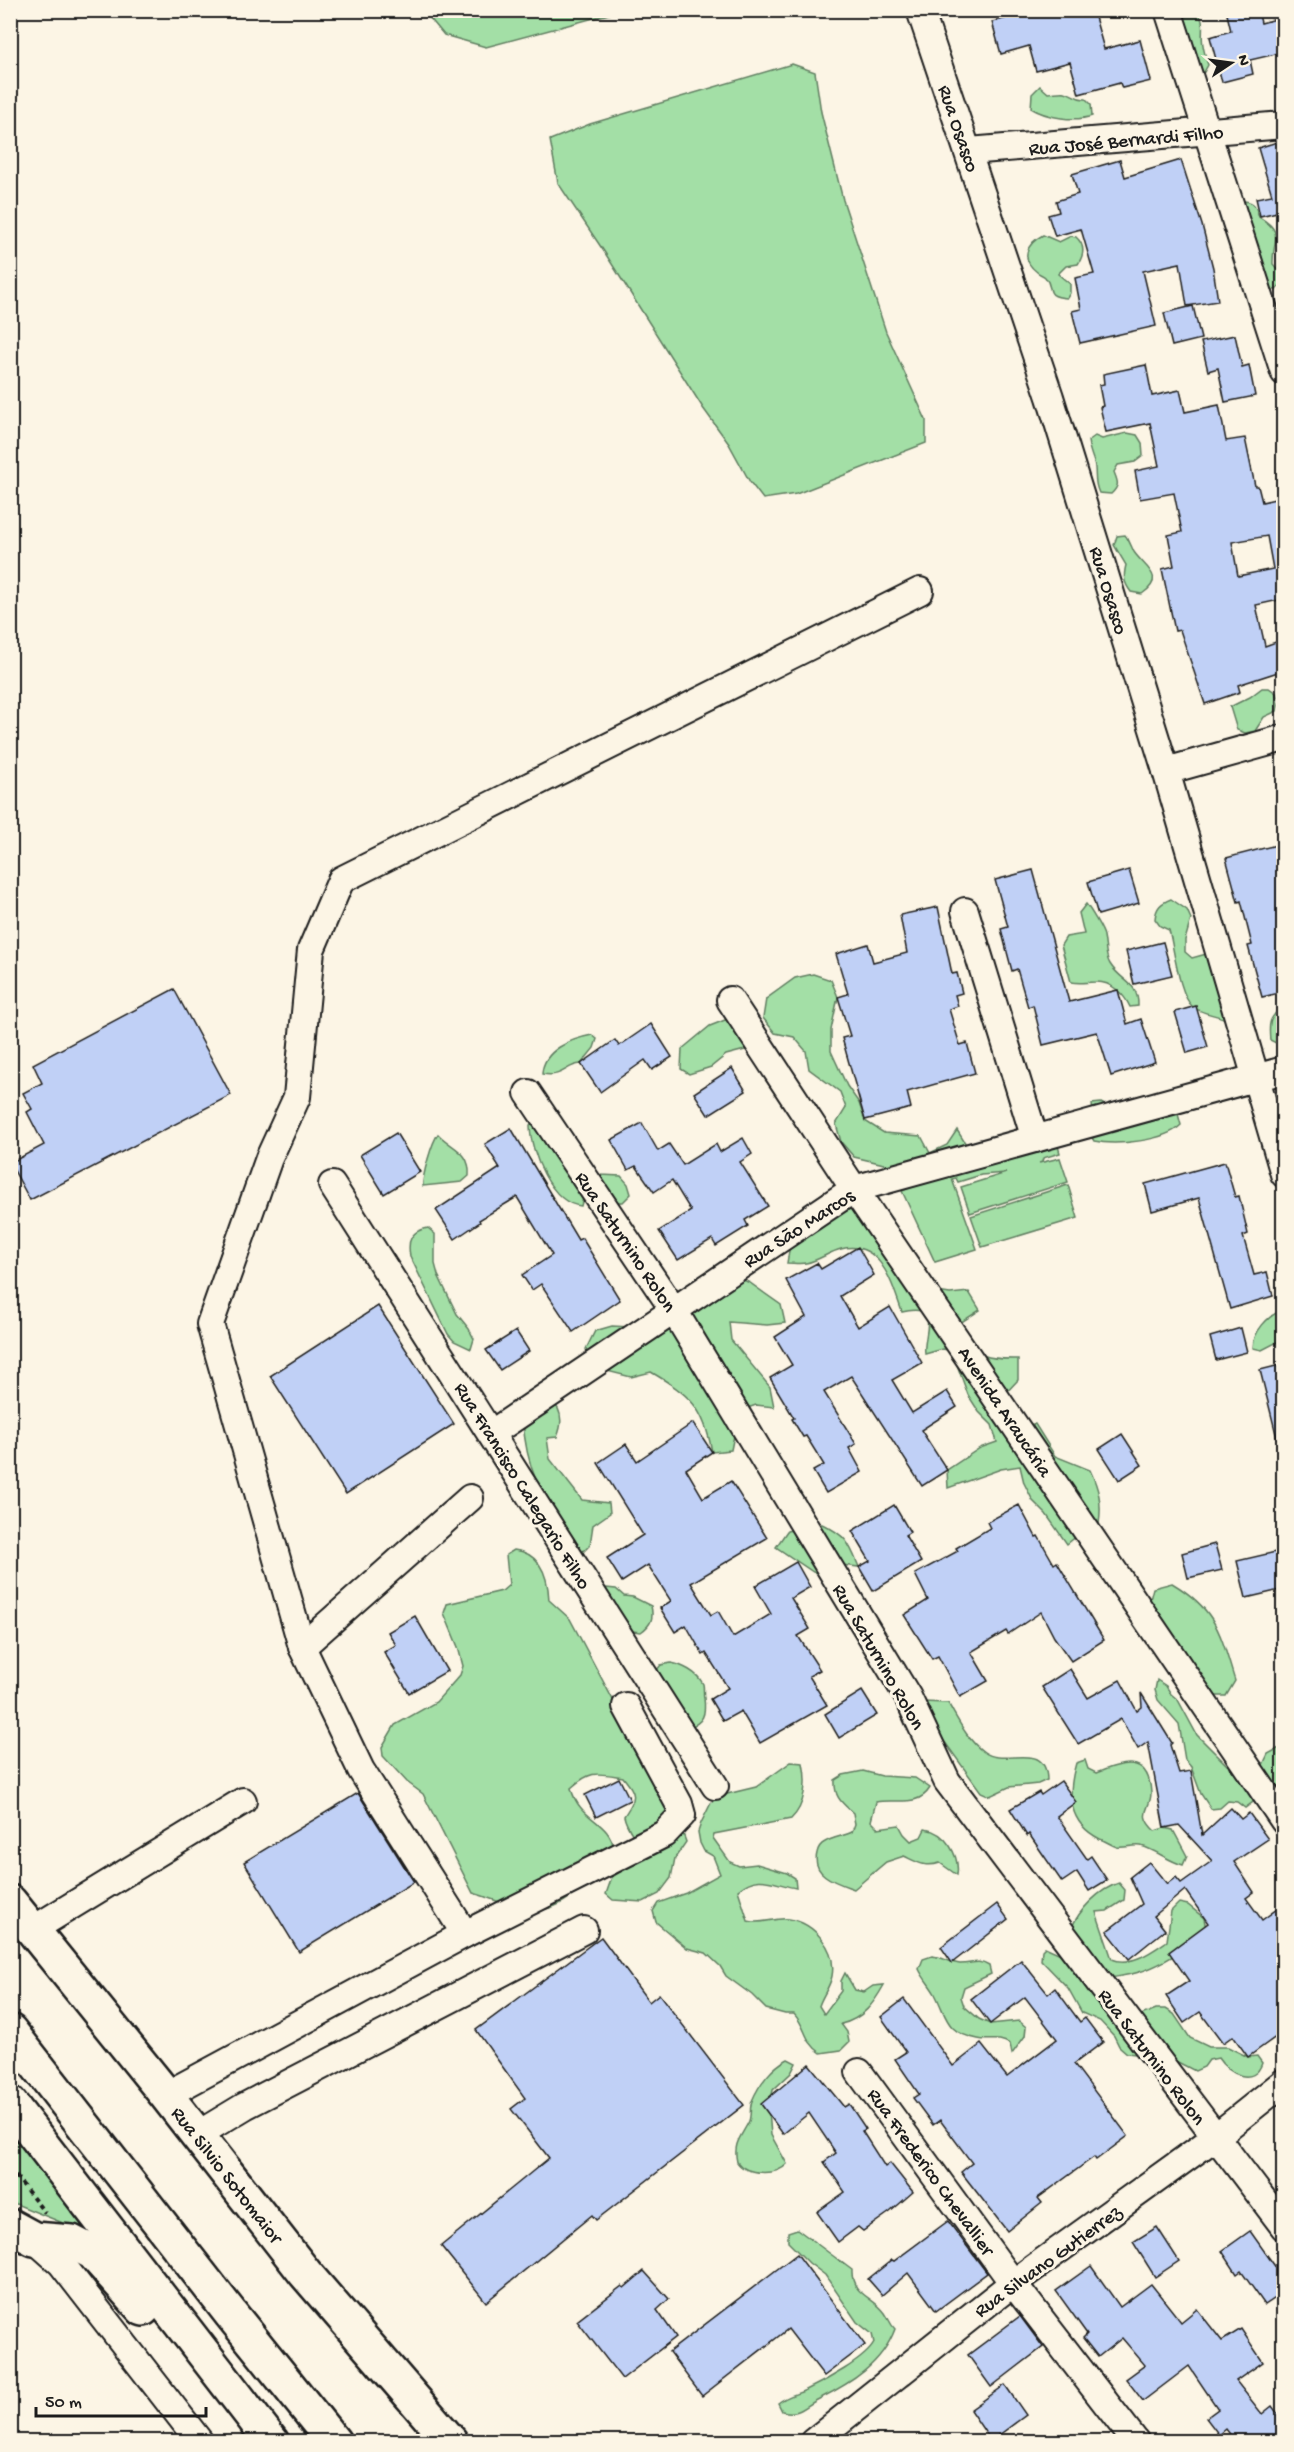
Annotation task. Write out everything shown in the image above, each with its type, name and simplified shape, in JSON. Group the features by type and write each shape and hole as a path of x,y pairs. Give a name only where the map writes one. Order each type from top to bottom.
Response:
{"highway":[{"name":"Rua Silvio Sotomaior","path":"10,1902 166,2095 305,2273 451,2442"},
{"path":"10,2031 334,2442"},
{"path":"10,2058 152,2232 231,2313"},
{"path":"10,2103 272,2442"},
{"path":"22,2232 72,2242 93,2253 122,2283 220,2405 258,2442"}],"street":[{"name":"Rua Osasco","path":"920,10 1053,408 1166,771 1284,1174"},
{"path":"1168,10 1284,372"},
{"name":"Rua José Bernardi Filho","path":"969,152 1284,125"},
{"path":"465,1934 362,1770 302,1647 210,1324 269,1158 297,1097 311,950 341,880 920,591"},
{"path":"1166,771 1284,738"},
{"path":"965,911 1035,1139"},
{"name":"Avenida Araucária","path":"730,1000 855,1189 1284,1821"},
{"name":"Rua São Marcos","path":"492,1433 673,1309 855,1189 1284,1071"},
{"name":"Rua Saturnino Rolon","path":"528,1093 673,1309 908,1697 947,1781 1284,2227"},
{"name":"Rua Francisco Calegario Filho","path":"332,1185 715,1786"},
{"path":"302,1647 470,1498"},
{"path":"166,2095 465,1934 664,1834 682,1815 680,1804 626,1706"},
{"path":"32,1930 243,1801"},
{"path":"197,2134 245,2106 584,1930"},
{"name":"Rua Frederico Chevallier","path":"860,2072 1013,2283 1136,2442"},
{"name":"Rua Silvano Gutierrez","path":"813,2442 1013,2283 1215,2138 1284,2082"},
{"path":"22,2232 61,2263 200,2442"}],"green space":[{"path":"424,11 620,11 486,47 444,35"},
{"path":"1163,11 1196,11 1199,15 1202,23 1203,48 1208,65 1204,72 1196,72"},
{"path":"792,64 815,72 821,112 843,200 886,332 926,420 926,443 796,494 763,499 558,183 550,140 590,124"},
{"path":"1040,86 1048,93 1065,92 1080,99 1086,99 1091,104 1092,116 1078,119 1061,118 1031,108 1032,94"},
{"path":"1244,201 1253,204 1259,217 1275,233 1273,264 1280,272 1283,282 1276,290 1266,289 1238,203"},
{"path":"1043,235 1059,242 1071,236 1076,237 1081,243 1082,254 1078,264 1066,266 1058,274 1070,284 1070,293 1067,298 1052,294 1045,277 1028,262 1029,247"},
{"path":"1127,433 1137,435 1142,443 1143,456 1135,462 1118,465 1114,472 1117,481 1116,489 1111,494 1099,493 1088,441 1095,436 1102,439"},
{"path":"1125,535 1134,552 1152,573 1153,583 1142,594 1131,592 1127,586 1124,576 1126,565 1114,545 1117,536"},
{"path":"1262,688 1269,688 1276,693 1277,711 1264,717 1255,731 1245,733 1237,730 1230,707"},
{"path":"1171,899 1187,910 1191,919 1185,940 1185,952 1192,958 1210,953 1229,1021 1193,1007 1184,993 1169,930 1160,926 1155,919 1160,906"},
{"path":"1086,904 1103,933 1108,961 1136,992 1138,1006 1130,1007 1121,993 1101,982 1071,982 1061,945 1066,937 1084,934 1079,913"},
{"path":"813,974 831,980 838,997 831,1030 831,1051 847,1086 859,1103 865,1121 884,1133 921,1136 930,1153 947,1145 957,1130 967,1146 1056,1139 1060,1153 1043,1158 1039,1163 1060,1158 1068,1182 970,1213 961,1187 1006,1173 981,1175 958,1182 956,1178 952,1179 977,1249 935,1262 902,1191 930,1180 910,1170 854,1157 841,1142 836,1124 846,1108 840,1092 809,1069 806,1051 794,1037 775,1033 763,1018 766,999 795,978"},
{"path":"1283,1005 1284,1045 1282,1046 1270,1040 1269,1028 1273,1017"},
{"path":"730,1018 759,1023 770,1037 764,1045 726,1055 711,1067 689,1074 681,1069 682,1049 710,1026"},
{"path":"592,1035 597,1039 594,1048 581,1064 560,1073 542,1074 547,1058 559,1047 575,1039"},
{"path":"1101,1103 1110,1108 1178,1114 1181,1125 1164,1135 1140,1141 1115,1143 1094,1141 1088,1131 1093,1113 1092,1104"},
{"path":"537,1118 591,1170 601,1175 621,1176 628,1184 631,1194 623,1202 613,1202 584,1194 581,1206 570,1203 560,1196 538,1162 530,1125"},
{"path":"438,1134 464,1156 469,1168 469,1176 462,1182 423,1186 428,1159"},
{"path":"1068,1185 1078,1218 982,1247 971,1216"},
{"path":"837,1196 867,1220 931,1291 950,1294 969,1292 980,1310 949,1330 974,1350 987,1357 1018,1359 1018,1380 1004,1395 1015,1425 1035,1424 1055,1456 1090,1470 1099,1496 1099,1524 1082,1532 1067,1544 1046,1514 1033,1501 1024,1483 1020,1466 1001,1469 948,1488 947,1470 980,1448 997,1442 992,1425 979,1412 968,1395 952,1351 943,1349 925,1354 927,1316 915,1310 902,1312 889,1277 875,1257 866,1251 854,1248 841,1249 810,1262 787,1263 790,1245"},
{"path":"428,1228 435,1234 435,1264 438,1275 457,1314 474,1339 471,1349 454,1341 448,1334 410,1256 409,1245 412,1237 418,1231"},
{"path":"732,1275 750,1283 781,1305 785,1323 767,1325 729,1322 731,1340 770,1387 774,1407 756,1405 739,1411 731,1450 712,1452 705,1424 699,1413 676,1388 651,1372 631,1377 591,1367 586,1349 595,1331 612,1326 631,1327 685,1322 697,1307"},
{"path":"1283,1310 1283,1339 1262,1350 1253,1348 1262,1325 1277,1312"},
{"path":"550,1399 557,1407 561,1421 557,1437 547,1438 550,1459 582,1500 609,1503 610,1513 593,1525 590,1545 583,1552 574,1548 555,1516 539,1487 528,1457 523,1420"},
{"path":"822,1524 837,1532 846,1541 859,1567 833,1564 830,1576 813,1572 776,1547 787,1531"},
{"path":"514,1550 523,1552 537,1561 545,1575 549,1600 570,1619 681,1828 686,1842 675,1858 671,1878 659,1894 643,1902 613,1900 606,1894 612,1877 643,1857 640,1846 624,1816 634,1796 623,1777 595,1774 584,1778 571,1788 581,1807 607,1832 614,1849 588,1881 566,1900 554,1907 527,1910 473,1893 423,1794 407,1782 383,1756 382,1747 395,1725 436,1702 460,1675 463,1666 444,1613 447,1604 502,1591 509,1585 506,1555"},
{"path":"1172,1583 1199,1603 1215,1624 1235,1681 1226,1696 1208,1696 1148,1607 1153,1588"},
{"path":"606,1588 616,1589 624,1596 633,1597 651,1606 652,1618 647,1627 641,1632 632,1631 624,1635 601,1596"},
{"path":"671,1663 689,1670 703,1684 705,1709 703,1717 687,1728 655,1672 661,1665"},
{"path":"1157,1680 1166,1686 1178,1700 1197,1735 1253,1791 1253,1802 1245,1808 1237,1802 1228,1801 1220,1808 1211,1809 1201,1794 1191,1767 1185,1760 1179,1724 1158,1700 1155,1690"},
{"path":"923,1702 948,1703 968,1736 984,1752 993,1756 1032,1757 1040,1761 1045,1768 1047,1780 1038,1784 1009,1787 990,1796 981,1792 931,1723"},
{"path":"1283,1746 1283,1787 1271,1785 1261,1769 1268,1754"},
{"path":"1085,1760 1088,1769 1096,1773 1124,1764 1140,1766 1149,1780 1151,1793 1146,1820 1155,1831 1164,1828 1173,1830 1187,1856 1183,1865 1141,1846 1115,1846 1100,1839 1081,1825 1073,1807 1071,1786 1076,1763"},
{"path":"791,1762 803,1763 805,1777 800,1807 791,1819 714,1834 713,1838 730,1862 739,1866 757,1864 787,1873 795,1878 796,1888 760,1880 738,1890 748,1921 789,1919 798,1921 822,1939 831,1956 833,1966 831,1980 819,2006 824,2014 841,1991 841,1981 845,1973 855,1990 864,1992 873,1986 884,1985 862,2014 841,2024 847,2032 849,2042 841,2050 821,2053 811,2044 794,2014 766,2009 752,1995 726,1976 720,1966 706,1953 687,1948 656,1922 653,1911 658,1903 686,1893 720,1874 713,1856 704,1851 698,1832 711,1803 719,1796 756,1787"},
{"path":"863,1771 882,1776 915,1778 930,1788 925,1794 913,1800 876,1802 871,1821 878,1828 899,1825 911,1841 921,1837 925,1829 933,1831 945,1840 954,1853 957,1875 940,1863 925,1865 904,1856 886,1862 854,1889 822,1873 816,1861 820,1846 828,1840 852,1832 855,1824 853,1813 837,1795 835,1780 843,1775"},
{"path":"1119,1883 1125,1890 1124,1900 1107,1911 1096,1912 1112,1959 1134,1960 1167,1941 1171,1911 1179,1903 1188,1905 1204,1918 1207,1935 1157,1965 1136,1973 1111,1978 1071,1929 1090,1901 1104,1890"},
{"path":"1045,1947 1063,1955 1079,1979 1093,1993 1102,2010 1110,2015 1139,2016 1156,2009 1166,2009 1174,2014 1190,2038 1209,2047 1228,2047 1248,2057 1257,2056 1262,2063 1253,2075 1241,2076 1228,2069 1218,2058 1209,2060 1204,2067 1195,2071 1170,2058 1127,2053 1100,2021 1082,2013 1068,1988 1041,1960 1042,1950"},
{"path":"932,1956 956,1963 978,1962 989,1966 991,1974 964,1987 961,1997 964,2006 979,2019 990,2024 1019,2021 1026,2027 1025,2036 1012,2054 1010,2044 967,2036 953,2028 919,1969 923,1959"},
{"path":"788,2059 796,2063 791,2073 773,2090 769,2111 771,2135 787,2164 776,2171 754,2172 737,2162 738,2141 749,2121 752,2101 758,2088 777,2067"},
{"path":"10,2129 90,2234 11,2202"},
{"path":"797,2229 852,2270 855,2285 880,2307 895,2329 874,2362 854,2379 802,2410 788,2412 782,2411 778,2403 844,2369 863,2356 874,2343 872,2334 857,2322 825,2275 788,2242 788,2232"}],"building":[{"path":"1022,10 1093,10 1104,49 1140,40 1151,81 1122,88 1120,83 1079,94 1070,62 1036,71 1029,46 1001,54 992,22 1023,14"},
{"path":"1226,10 1258,10 1261,23 1284,17 1284,52 1250,60 1253,74 1222,82 1210,37 1231,31"},
{"path":"1277,142 1284,167 1284,217 1278,218 1277,212 1260,216 1256,198 1272,195 1258,148"},
{"path":"1120,160 1125,177 1181,160 1202,225 1213,268 1218,301 1187,306 1180,263 1143,271 1156,326 1080,343 1072,311 1081,309 1075,278 1094,274 1081,229 1055,236 1048,215 1059,212 1056,201 1078,194 1072,174"},
{"path":"1193,306 1201,339 1172,346 1164,313"},
{"path":"1235,335 1242,367 1249,365 1255,396 1225,402 1218,368 1208,371 1201,342"},
{"path":"1146,365 1152,396 1180,390 1185,412 1219,405 1226,441 1245,438 1255,486 1258,486 1262,502 1284,497 1284,599 1256,605 1265,646 1284,639 1284,670 1238,685 1240,692 1205,704 1180,630 1175,631 1162,569 1174,566 1168,535 1182,532 1174,493 1140,499 1135,471 1159,466 1150,423 1106,432 1100,407 1103,406 1099,385 1104,384 1103,374","holes":["1267,536 1273,569 1238,576 1232,542"]},
{"path":"1284,843 1284,992 1262,997 1248,946 1252,945 1241,901 1238,902 1226,858"},
{"path":"1033,870 1069,1002 1118,990 1127,1024 1141,1019 1155,1062 1111,1076 1097,1032 1043,1045 1033,1005 1028,1007 1017,969 1012,971 1001,929 1008,927 995,880"},
{"path":"1129,870 1139,903 1098,915 1088,882"},
{"path":"938,907 952,974 957,973 962,993 955,995 958,1006 949,1009 960,1045 967,1043 975,1073 907,1092 911,1108 865,1120 842,1038 850,1036 838,997 848,994 836,954 868,944 873,962 907,953 900,915"},
{"path":"1163,942 1172,975 1134,984 1126,951"},
{"path":"174,989 231,1095 30,1200 10,1163 44,1145 27,1112 32,1109 23,1093 42,1083 33,1064"},
{"path":"1196,1006 1208,1047 1187,1053 1175,1012"},
{"path":"651,1024 672,1057 652,1070 645,1060 600,1092 581,1064 615,1040 619,1046"},
{"path":"732,1068 746,1091 708,1115 694,1093"},
{"path":"642,1123 658,1151 669,1144 683,1165 716,1144 720,1152 743,1138 752,1154 740,1162 768,1206 745,1220 748,1226 716,1246 712,1239 678,1260 659,1231 691,1211 672,1180 654,1192 636,1166 628,1170 611,1140"},
{"path":"511,1128 578,1240 582,1238 620,1300 573,1332 541,1284 532,1290 522,1275 552,1255 517,1197 479,1220 480,1222 455,1239 436,1210 500,1168 485,1144"},
{"path":"396,1133 420,1172 384,1194 360,1155"},
{"path":"1225,1162 1235,1197 1239,1196 1248,1234 1243,1236 1254,1275 1267,1272 1273,1296 1230,1309 1199,1198 1152,1211 1145,1184"},
{"path":"858,1247 874,1275 840,1296 858,1327 890,1307 922,1363 892,1380 912,1413 947,1391 957,1407 921,1430 947,1470 922,1486 851,1376 824,1392 856,1444 849,1448 862,1472 826,1493 813,1471 824,1465 806,1436 803,1437 770,1378 792,1365 775,1337 806,1317 786,1280 817,1263 821,1269"},
{"path":"378,1306 454,1424 346,1494 270,1376"},
{"path":"1241,1328 1247,1352 1216,1360 1210,1337"},
{"path":"516,1331 529,1351 500,1370 486,1350"},
{"path":"1284,1364 1284,1437 1277,1438 1260,1370"},
{"path":"693,1423 712,1452 686,1469 703,1498 731,1481 767,1538 691,1583 711,1615 718,1611 733,1637 771,1614 755,1586 796,1562 810,1587 791,1598 810,1629 798,1636 820,1670 809,1676 827,1705 760,1743 741,1711 723,1721 710,1699 728,1688 706,1653 703,1655 686,1625 675,1632 660,1608 671,1601 648,1565 622,1582 607,1558 643,1535 598,1463 626,1444 637,1461"},
{"path":"1122,1434 1142,1465 1119,1480 1099,1449"},
{"path":"894,1505 910,1532 905,1535 921,1562 873,1591 859,1567 870,1561 852,1531"},
{"path":"1019,1505 1036,1537 1038,1536 1054,1564 1057,1562 1104,1640 1071,1661 1054,1637 1041,1612 1008,1634 1006,1631 971,1652 988,1681 960,1697 938,1656 932,1659 904,1615 928,1600 915,1574 958,1551 956,1548 990,1528 987,1522"},
{"path":"1215,1544 1222,1570 1188,1578 1182,1553"},
{"path":"1284,1550 1284,1589 1246,1598 1237,1561"},
{"path":"415,1616 447,1671 409,1693 384,1652 396,1645 388,1632"},
{"path":"1070,1669 1088,1698 1120,1680 1137,1711 1142,1707 1141,1693 1172,1743 1170,1745 1179,1773 1191,1771 1202,1835 1231,1808 1241,1819 1249,1813 1268,1839 1234,1862 1254,1892 1246,1898 1262,1920 1284,1904 1284,2031 1248,2057 1233,2036 1223,2043 1200,2012 1184,2023 1166,1996 1189,1981 1169,1952 1208,1923 1185,1890 1154,1916 1165,1930 1129,1959 1107,1931 1142,1904 1130,1877 1149,1862 1167,1884 1176,1877 1181,1883 1212,1861 1179,1825 1164,1828 1148,1742 1138,1749 1121,1719 1078,1744 1042,1687"},
{"path":"862,1691 877,1715 839,1738 825,1714"},
{"path":"619,1778 630,1800 596,1817 585,1795"},
{"path":"1061,1781 1076,1802 1057,1816 1087,1859 1091,1856 1107,1880 1089,1891 1077,1872 1062,1882 1029,1834 1027,1836 1010,1809 1039,1792 1041,1795"},
{"path":"358,1793 414,1882 299,1952 244,1862"},
{"path":"997,1904 1008,1919 952,1963 941,1947"},
{"path":"601,1937 649,2002 659,1994 744,2105 596,2220 592,2215 486,2302 441,2246 549,2158 511,2109 525,2098 476,2030"},
{"path":"1021,1960 1048,1994 1055,1988 1080,2022 1085,2018 1103,2042 1074,2064 1128,2136 1096,2160 1094,2157 1038,2198 1042,2203 1007,2231 961,2172 972,2163 940,2120 933,2125 913,2098 919,2094 895,2059 906,2052 881,2017 904,1999 953,2066 981,2044 1007,2077 1057,2039 1025,1997 990,2024 971,1999"},
{"path":"809,2064 844,2107 849,2104 866,2129 862,2131 885,2167 890,2163 913,2192 863,2231 858,2227 838,2242 817,2212 845,2192 824,2162 836,2153 809,2113 783,2134 761,2104"},
{"path":"948,2221 987,2273 936,2311 908,2273 882,2295 868,2279"},
{"path":"1157,2227 1179,2261 1155,2277 1133,2242"},
{"path":"1250,2231 1284,2279 1284,2292 1265,2305 1241,2271 1237,2274 1222,2251"},
{"path":"797,2254 865,2345 824,2376 788,2329 702,2396 669,2352"},
{"path":"1091,2266 1120,2307 1151,2284 1181,2322 1197,2309 1222,2341 1241,2329 1263,2362 1236,2381 1262,2414 1272,2406 1284,2422 1284,2442 1236,2442 1226,2429 1219,2435 1206,2418 1218,2409 1189,2366 1143,2401 1126,2379 1145,2365 1122,2338 1098,2357 1083,2338 1087,2334 1056,2291"},
{"path":"644,2271 669,2299 657,2310 676,2337 622,2379 577,2321"},
{"path":"1020,2316 1043,2347 991,2387 968,2355"},
{"path":"1005,2385 1026,2415 991,2441 970,2410"}]}
